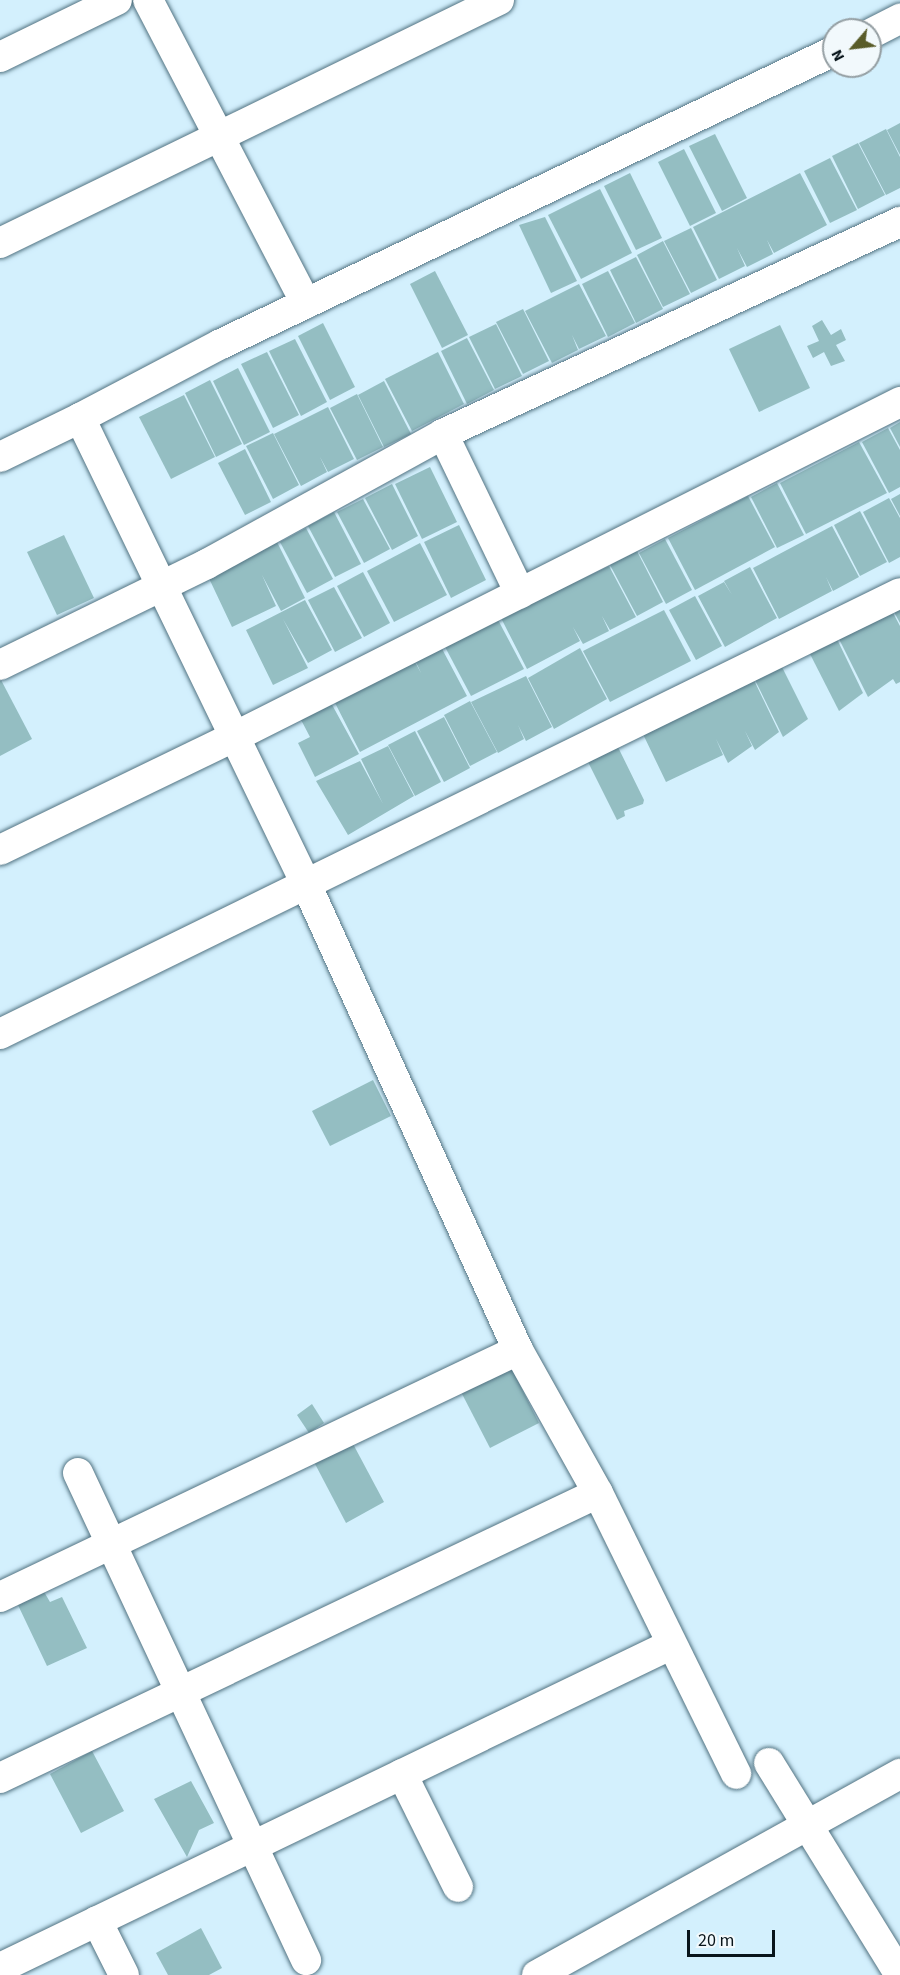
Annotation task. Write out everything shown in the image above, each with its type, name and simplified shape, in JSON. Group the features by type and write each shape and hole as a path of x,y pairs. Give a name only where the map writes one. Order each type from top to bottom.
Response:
{"street":[{"path":"0,57 117,0"},
{"path":"148,0 306,303"},
{"path":"0,243 499,0"},
{"path":"882,28 900,19"},
{"path":"0,457 306,303 822,57"},
{"path":"0,665 162,587 443,434 900,222"},
{"path":"0,850 234,737 900,402"},
{"path":"80,418 306,884 518,1350 598,1493 670,1645 736,1774"},
{"path":"443,434 520,593"},
{"path":"0,1034 900,593"},
{"path":"0,1598 518,1350"},
{"path":"78,1473 113,1542 306,1960"},
{"path":"0,1778 598,1493"},
{"path":"0,1968 670,1645"},
{"path":"769,1763 809,1824 894,1970"},
{"path":"402,1774 458,1887"},
{"path":"537,1975 900,1774"},
{"path":"97,1921 124,1975"}],"building":[{"path":"900,123 900,155 887,130"},
{"path":"886,129 900,157 900,188 886,195 859,143"},
{"path":"715,134 747,198 722,211 689,146"},
{"path":"858,143 885,195 858,209 832,156"},
{"path":"684,149 716,213 690,226 658,162"},
{"path":"830,158 857,210 830,223 804,171"},
{"path":"630,173 662,238 636,250 604,186"},
{"path":"800,173 827,225 774,253 767,240 773,254 747,267 737,248 745,266 719,279 693,227"},
{"path":"600,189 632,253 581,279 548,215"},
{"path":"545,217 577,281 551,293 519,225"},
{"path":"691,228 717,280 691,293 664,241"},
{"path":"663,241 690,294 663,307 637,255"},
{"path":"636,257 663,309 636,323 610,270"},
{"path":"435,271 468,335 442,348 410,284"},
{"path":"608,271 635,323 608,337 582,284"},
{"path":"579,284 606,336 579,349 572,335 578,350 552,363 525,311"},
{"path":"523,309 549,361 523,374 496,322"},
{"path":"822,320 831,335 841,329 846,340 836,345 845,361 831,366 824,352 813,358 807,346 819,341 812,326"},
{"path":"323,323 355,387 330,400 298,336"},
{"path":"496,324 522,376 495,389 469,337"},
{"path":"780,325 810,388 759,412 729,349"},
{"path":"467,338 494,390 467,404 441,351"},
{"path":"295,339 327,402 301,416 269,351"},
{"path":"267,352 299,415 273,428 241,364"},
{"path":"438,352 464,404 412,431 385,379"},
{"path":"238,368 270,432 244,445 213,381"},
{"path":"210,380 242,444 216,457 185,393"},
{"path":"384,381 411,434 384,447 358,395"},
{"path":"357,394 383,447 357,460 330,408"},
{"path":"184,395 215,457 171,479 139,417"},
{"path":"328,407 354,459 328,472 320,457 327,472 301,486 274,434"},
{"path":"900,422 900,447 890,428"},
{"path":"888,428 900,450 900,487 889,493 862,442"},
{"path":"273,433 299,485 273,499 246,446"},
{"path":"859,442 887,493 806,534 780,483"},
{"path":"245,449 271,502 245,515 218,463"},
{"path":"430,467 457,522 422,539 395,484"},
{"path":"777,483 804,535 777,548 751,497"},
{"path":"392,484 418,536 392,550 365,498"},
{"path":"900,494 900,516 891,499"},
{"path":"748,496 775,547 695,590 668,538"},
{"path":"889,498 900,518 900,557 889,563 863,512"},
{"path":"363,499 390,549 364,563 337,512"},
{"path":"860,511 887,562 860,576 834,525"},
{"path":"334,512 361,564 335,577 308,526"},
{"path":"459,525 486,580 451,598 424,542"},
{"path":"832,526 859,577 833,591 826,577 832,591 779,619 753,568"},
{"path":"306,528 333,579 307,593 280,542"},
{"path":"64,535 94,598 57,615 27,552"},
{"path":"665,539 692,590 666,604 639,553"},
{"path":"276,540 305,598 281,611 262,575 276,606 232,627 206,572"},
{"path":"420,543 447,595 394,622 367,571"},
{"path":"637,551 663,602 637,616 610,565"},
{"path":"609,566 636,617 610,630 602,616 609,631 583,644 573,627 580,641 527,669 501,618"},
{"path":"750,567 777,618 725,647 698,596 724,582 732,595 724,581"},
{"path":"363,572 390,623 364,637 337,586"},
{"path":"334,587 362,638 335,652 308,600"},
{"path":"695,596 722,646 696,660 669,610"},
{"path":"305,600 332,650 308,663 283,619 308,668 273,685 246,630"},
{"path":"900,609 900,623 894,612"},
{"path":"664,610 691,661 610,702 583,651"},
{"path":"892,611 900,626 900,682 896,684 893,679 868,697 839,639"},
{"path":"497,618 524,669 471,696 444,645"},
{"path":"836,637 863,693 839,711 809,652"},
{"path":"440,645 467,696 360,752 332,697 414,660 421,673 414,658"},
{"path":"580,648 607,699 554,729 528,678"},
{"path":"780,663 808,719 783,737 754,678"},
{"path":"526,676 552,727 526,741 518,725 524,739 498,753 471,702"},
{"path":"752,676 779,732 755,750 745,731 752,746 728,763 716,739 723,755 666,782 641,730"},
{"path":"0,678 32,739 0,756"},
{"path":"330,701 359,754 315,777 298,743 310,737 299,716"},
{"path":"470,701 497,752 470,766 444,715"},
{"path":"444,717 470,768 444,782 417,731"},
{"path":"415,731 441,782 415,796 388,745"},
{"path":"615,741 644,800 643,804 624,811 625,816 617,820 585,756"},
{"path":"388,746 414,796 348,835 316,781 360,761 383,804 361,759"},
{"path":"373,1080 391,1116 330,1146 312,1111"},
{"path":"510,1365 539,1423 490,1448 460,1390"},
{"path":"312,1404 324,1423 309,1433 297,1415"},
{"path":"352,1442 384,1502 346,1523 314,1462"},
{"path":"43,1590 50,1602 62,1597 87,1648 47,1666 17,1603"},
{"path":"92,1751 124,1811 81,1833 50,1774"},
{"path":"191,1781 214,1823 199,1830 187,1857 154,1799"},
{"path":"201,1928 222,1968 209,1975 168,1975 156,1953"}]}
